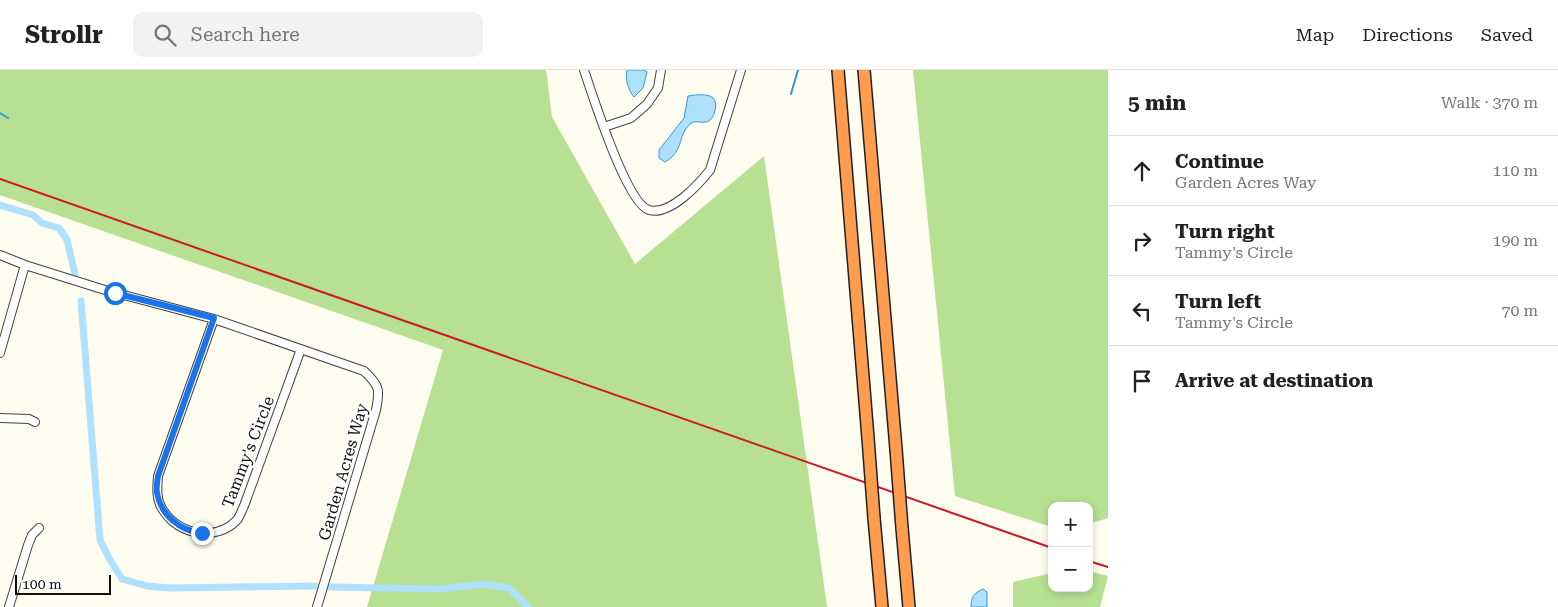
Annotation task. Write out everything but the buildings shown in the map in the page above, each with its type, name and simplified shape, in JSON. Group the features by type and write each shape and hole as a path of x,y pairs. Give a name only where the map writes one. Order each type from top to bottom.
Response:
{"highway":[{"path":"838,70 882,607"},
{"path":"864,70 908,607"}],"street":[{"path":"584,70 613,152 640,203 649,210 671,207 702,181 710,170 741,70"},
{"path":"604,127 631,118 647,104 658,88 661,70"},
{"name":"Garden Acres Way","path":"0,255 25,265 105,290 214,318 364,371 375,381 379,391 376,410 318,607"},
{"path":"0,353 25,265"},
{"name":"Tammy's Circle","path":"214,318 158,476 156,492 163,510 174,522 191,532 208,534 223,529 237,520 244,506 301,348"},
{"path":"0,418 29,418 35,422"},
{"path":"9,607 30,540 32,535 40,528"}],"green space":[{"path":"0,70 546,70 552,117 635,264 764,156 827,607 367,607 443,350 0,195"},
{"path":"913,70 1108,70 1108,518 1093,523 1093,502 1048,502 1048,526 955,496"},
{"path":"1093,572 1108,576 1100,607 1013,607 1013,582 1048,574 1048,592 1093,592"}],"water":[{"path":"627,70 644,70 647,72 643,88 634,97 627,84"},
{"path":"688,96 711,96 716,104 715,112 709,121 693,122 688,126 684,131 676,152 665,162 659,158 659,150 684,118"},
{"path":"983,589 987,592 987,607 971,607 974,596"}],"waterway":[{"path":"791,94 798,70"},
{"path":"0,113 8,118"},
{"path":"0,205 33,215 42,223 59,228 67,240 75,274"},
{"path":"81,301 100,540 122,579 147,586 170,588 315,586"},
{"path":"330,587 441,589 483,584 509,588 528,607"}],"railway":[{"path":"0,179 1049,547"},
{"path":"1093,562 1108,567"}],"route":[{"path":"115,293 214,318 158,476 156,492 163,510 174,522 191,532 202,533"}]}
